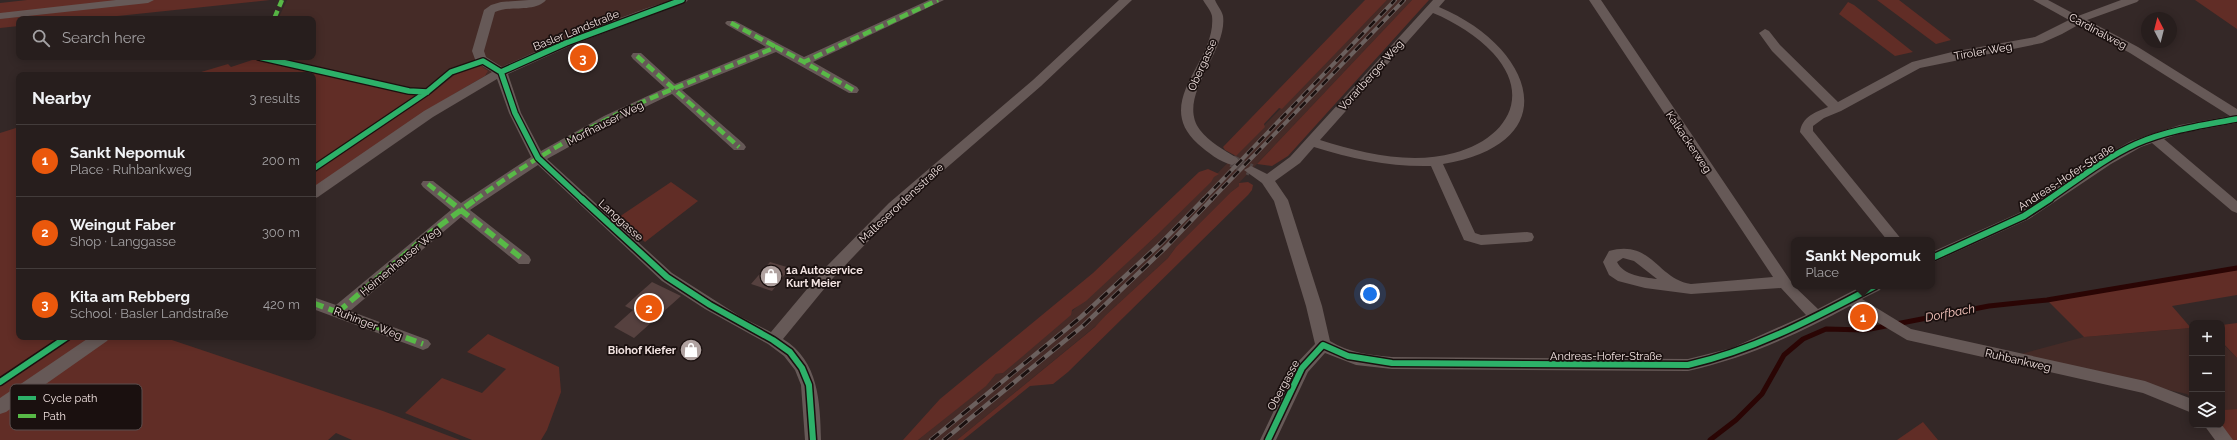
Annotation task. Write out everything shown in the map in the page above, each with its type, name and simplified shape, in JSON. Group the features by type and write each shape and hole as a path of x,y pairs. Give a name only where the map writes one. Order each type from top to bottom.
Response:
{"street":[{"path":"0,16 148,0"},
{"path":"501,72 480,59 478,51 490,10 496,6 529,3 540,0"},
{"name":"Basler Landstraße","path":"316,192 437,109 501,72 566,43 682,0"},
{"path":"804,62 938,0"},
{"name":"Malteserordensstraße","path":"773,340 828,274 894,206 1037,83 1126,0"},
{"name":"Obergasse","path":"1209,0 1215,8 1219,18 1213,44 1187,101 1189,120 1192,128 1203,141 1232,161"},
{"name":"Kalkackerweg","path":"1595,0 1687,140 1785,282 1804,305 1816,316"},
{"name":"Cardinalweg","path":"2039,0 2175,74 2237,115"},
{"name":"Tiroler Weg","path":"1893,237 1806,132 1806,124 1820,115 1916,65 1952,56 2038,40 2058,32 2078,20 2104,9 2133,0"},
{"name":"Vorarlberger Weg","path":"1267,180 1278,174 1311,142 1435,4 1445,14 1467,27 1494,47 1505,59 1515,80 1519,106 1509,129 1498,139 1474,151 1435,160 1391,161 1340,151 1311,142"},
{"path":"731,23 853,90"},
{"path":"1765,33 1776,48 1836,108"},
{"name":"Morfhauser Weg","path":"538,158 610,118 673,89 776,47"},
{"path":"636,56 740,147"},
{"name":"Langgasse","path":"501,72 515,114 538,158 667,277 737,322 773,340"},
{"name":"Andreas-Hofer-Straße","path":"1935,257 2024,216 2106,161 2154,138 2180,129 2237,119"},
{"path":"2154,138 2237,208"},
{"name":"Heimenhauser Weg","path":"338,312 461,209 538,158"},
{"path":"1435,160 1451,199 1469,236 1481,240 1527,237"},
{"path":"1251,170 1267,180 1281,200 1287,214 1314,306 1318,330 1323,345"},
{"path":"428,184 524,260"},
{"path":"1674,286 1691,289 1785,282"},
{"name":"Andreas-Hofer-Straße","path":"1323,345 1343,356 1356,360 1392,363 1656,367 1688,365 1716,360 1744,351 1869,289"},
{"name":"Ruhbankweg","path":"1850,299 1880,319 1907,334 2145,387 2189,405"},
{"name":"Ruhinger Weg","path":"316,304 423,344"},
{"path":"34,384 99,340"},
{"path":"773,340 792,354 802,368 810,390 812,440"},
{"name":"Obergasse","path":"1268,440 1302,368 1323,345"},
{"path":"0,407 10,400"},
{"path":"2215,428 2225,440"}],"shaded area":[{"path":"27,0 270,0 118,16 16,16 16,26 0,28 0,3"},
{"path":"287,0 673,0 592,29 485,76 487,73 458,72 431,94 280,60 316,60 316,16 279,16"},
{"path":"1365,0 1387,0 1282,109 1279,108 1264,124 1265,127 1236,156 1225,150 1223,147"},
{"path":"1387,0 1412,0 1239,183 1239,186 1231,192 1176,247 1168,258 1106,315 1103,320 957,440 918,440 985,386 996,374 1003,373 1156,236"},
{"path":"1412,0 1429,0 1288,156 1272,166 1257,164"},
{"path":"1877,0 1899,0 1951,40 1936,44"},
{"path":"2195,0 2237,0 2237,29"},
{"path":"1848,2 1854,5 1913,52 1895,56 1839,14"},
{"path":"252,60 275,60 431,94 458,72 464,69 481,66 488,71 485,76 454,94 316,188 316,72 201,72 228,64 231,67"},
{"path":"16,128 16,340 172,340 383,411 460,440 352,440 336,433 328,440 0,440 0,133"},
{"path":"1208,169 1219,174 1214,177 1211,182 1156,236 1086,301 1072,310 1071,315 1003,373 996,374 986,386 918,440 903,440 940,399 1093,273 1199,172"},
{"path":"671,182 698,201 645,242 619,217"},
{"path":"1248,182 1253,185 1252,190 1248,195 1068,372 1053,384 1030,386 963,440 957,440 1095,327 1168,258 1176,247 1231,192 1239,186 1239,183"},
{"path":"2237,268 2237,295 2172,306 2189,326 2189,328 2084,337 2047,300"},
{"path":"2237,323 2237,358 2225,345 2225,325"},
{"path":"2189,328 2189,396 2187,394 2014,356 2084,337"},
{"path":"488,334 559,367 561,392 547,430 541,440 472,440 405,413 442,378 482,393 506,369 467,352"},
{"path":"2225,346 2237,358 2237,409 2225,410"},
{"path":"2237,409 2237,440 2220,440 2221,428 2225,428 2225,410"},
{"path":"1923,422 1938,440 1897,440"}],"building":[{"name":"1a Autoservice Kurt Meier","path":"770,262 790,268 772,291 751,284"},
{"path":"652,282 681,296 634,338 614,327 633,310 625,306"}],"waterway":[{"name":"Dorfbach","path":"1710,440 1736,420 1762,394 1784,355 1803,339 1826,329 1865,330 1989,306 2047,300 2237,268"}],"tunnel":[{"path":"1232,161 1251,170"}],"railway":[{"path":"1203,200 1395,0"},
{"path":"1211,200 1404,0"},
{"path":"931,440 1081,317 1161,243 1204,199"},
{"path":"944,440 1084,325 1166,247 1212,199"}],"marked path":[{"path":"275,16 282,0"},
{"path":"853,90 804,62 938,0"},
{"path":"731,23 776,47"},
{"path":"338,312 415,246 479,196 552,150 590,129 649,99 776,47 804,62"},
{"path":"637,56 739,147"},
{"path":"428,184 524,260"},
{"path":"316,304 423,344"}],"cycle path":[{"path":"501,72 566,43 682,0"},
{"path":"269,60 409,91 427,92"},
{"path":"316,167 427,92 451,72 483,61 501,72"},
{"path":"501,72 515,113 538,158 667,277 736,321 773,340 797,359 809,385 813,440"},
{"path":"1935,257 2024,216 2106,161 2136,144 2180,129 2237,119"},
{"path":"1268,440 1302,368 1323,345 1331,350 1348,356 1365,360 1392,363 1688,365 1712,360 1784,333 1869,289"},
{"path":"0,382 63,340"}],"place":[{"name":"Kita am Rebberg","path":"583,58"},
{"name":"1a Autoservice Kurt Meier","path":"771,276"},
{"name":"Weingut Faber","path":"649,308"},
{"name":"Sankt Nepomuk","path":"1863,317"},
{"name":"Biohof Kiefer","path":"691,350"}]}
